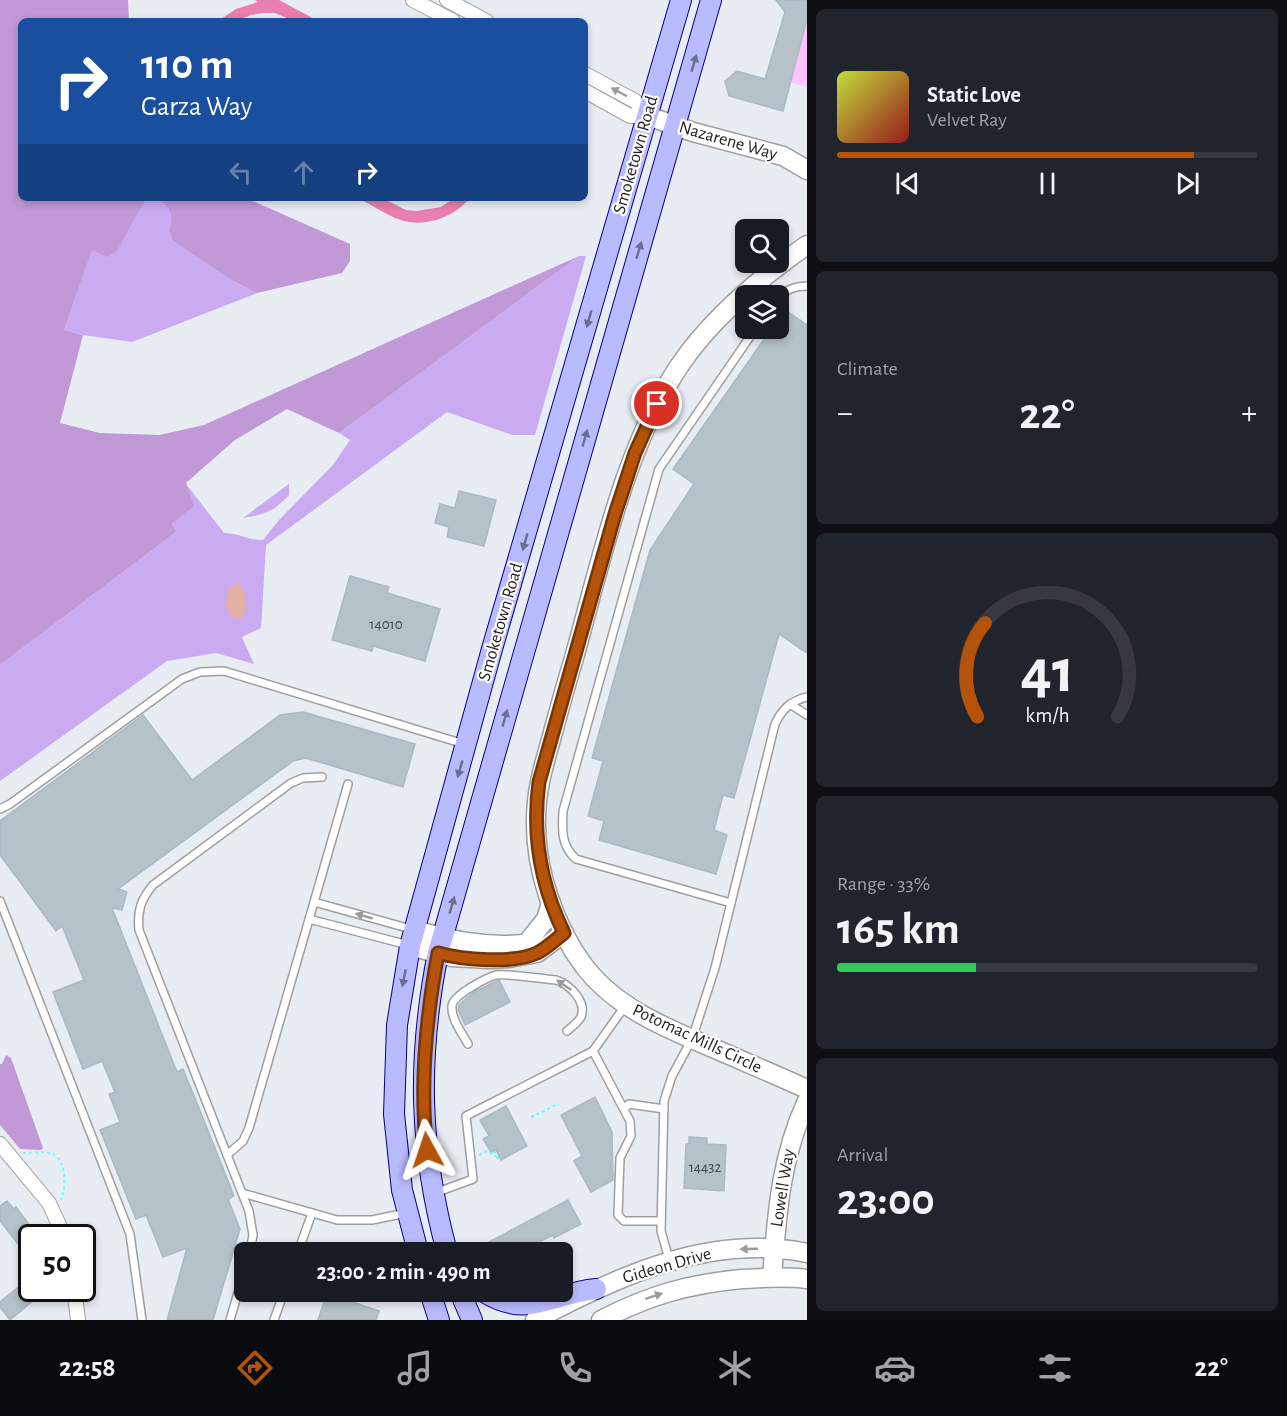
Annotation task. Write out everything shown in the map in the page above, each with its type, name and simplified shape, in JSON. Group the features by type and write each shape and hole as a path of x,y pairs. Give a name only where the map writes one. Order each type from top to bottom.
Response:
{"main road":[{"name":"Smoketown Road","path":"415,1242 407,1213 397,1152 394,1079 397,1025 412,938 492,649 681,0"},
{"name":"Smoketown Road","path":"445,1242 433,1194 425,1135 423,1061 427,1020 440,945 711,0"},
{"path":"541,485 569,494"},
{"path":"573,1293 596,1289"},
{"path":"427,1320 429,1302"},
{"path":"434,1302 440,1320"},
{"path":"464,1302 472,1320"},
{"path":"505,1302 523,1306 545,1302"}],"street":[{"path":"447,0 480,18"},
{"path":"418,1 448,18"},
{"path":"588,76 635,101 648,116"},
{"path":"588,93 630,116 648,116"},
{"name":"Nazarene Way","path":"648,116 676,127 783,156 807,170"},
{"name":"Potomac Mills Circle","path":"807,245 745,292 699,340 682,362 661,397 635,453 615,514 539,782 536,814 538,847 551,903 564,933 588,971 598,982 626,1005 652,1021 807,1089"},
{"path":"532,948 551,903"},
{"path":"412,938 440,945 452,957 489,959 532,948 564,933"},
{"path":"532,948 567,958 588,971"},
{"name":"Lowell Way","path":"772,1277 779,1192 797,1123 807,1101"},
{"path":"0,1144 49,1203 59,1224"},
{"name":"Gideon Drive","path":"535,1320 629,1274 670,1262 729,1250 774,1249 807,1253"},
{"name":"Gideon Drive","path":"601,1320 636,1302 687,1286 772,1277 807,1279"},
{"path":"74,1302 75,1318"}],"lane":[{"path":"789,289 796,286 807,286"},
{"path":"731,903 576,859 564,844 562,827 563,811 659,469 748,339"},
{"path":"0,809 182,679 212,670 224,671 467,745"},
{"path":"670,1262 661,1231 664,1109 667,1088 692,1039 715,968 775,724 781,712 790,704 807,697"},
{"path":"790,704 807,715"},
{"path":"252,1242 252,1221 242,1193 139,930 139,908 143,897 153,885 291,783 303,778 322,777"},
{"path":"228,1155 243,1141 249,1128 348,784"},
{"path":"0,902 130,1234 141,1320"},
{"path":"314,902 412,938"},
{"path":"309,919 412,938"},
{"path":"468,1044 454,1017 453,1000 497,975 556,980 569,986 582,1008 579,1020 567,1031"},
{"path":"433,1194 472,1179 466,1116 593,1051 626,1005"},
{"path":"593,1051 630,1121 631,1136 620,1158 618,1215 624,1221 661,1221"},
{"path":"624,1109 629,1104 664,1109"},
{"path":"242,1193 337,1220 372,1220 407,1213"},
{"path":"302,1242 312,1213"},
{"path":"230,1320 235,1302"},
{"path":"274,1320 280,1302"}],"path":[{"path":"531,1117 559,1105"},
{"path":"479,1155 487,1151 497,1157"},
{"path":"494,1151 500,1162"},
{"path":"20,1153 49,1153 57,1158 64,1176 61,1200"}],"shaded area":[{"path":"0,0 128,0 129,18 18,18 18,201 144,201 117,251 107,257 92,250 64,330 83,335 60,423 100,433 160,435 204,425 579,256 339,433 287,409 235,440 186,483 194,506 172,523 176,532 0,665"},
{"path":"255,0 279,0 312,18 287,18 275,13 263,13 244,18 222,18 236,9 258,2"},
{"path":"805,26 807,27 807,87 790,82"},
{"path":"144,201 165,203 171,212 169,231 173,241 231,280 257,293 132,342 64,330 92,249"},
{"path":"160,201 253,201 350,244 350,261 342,273 257,293 231,280 173,241 169,231 171,216"},
{"path":"363,201 388,201 406,210 416,211 441,207 450,201 467,201 456,211 430,222 410,222 384,213"},
{"path":"579,256 586,256 535,435 512,435 447,412 266,545 261,628 242,637 254,664 216,653 167,661 0,781 0,665 176,532 172,523 186,484 224,533 263,540 279,520 333,465 350,440 339,433"},
{"path":"289,484 289,495 274,509 243,518"},
{"path":"239,584 246,602 240,620 230,616 225,604 229,587"},
{"path":"6,1055 11,1058 43,1148 41,1150 20,1149 0,1125 0,1064"}],"building":[{"path":"776,0 807,0 807,19 783,111 729,96 725,81 737,71 765,79 785,12"},
{"path":"789,312 807,325 807,653 779,634 734,798 723,795 714,830 727,835 716,874 599,840 604,821 588,816 603,761 592,758 650,550 694,484 673,469 764,339 789,339"},
{"path":"459,491 496,500 484,546 447,537 449,527 435,523 440,504 455,508"},
{"path":"350,576 389,587 387,593 440,609 425,661 373,646 372,651 332,640"},
{"path":"303,712 415,744 403,787 306,758 293,761 118,889 127,892 122,910 112,908 177,1072 183,1069 203,1118 234,1196 228,1199 240,1229 236,1242 234,1242 234,1249 213,1320 167,1320 187,1248 163,1257 146,1215 136,1219 100,1130 120,1122 109,1094 115,1092 102,1061 83,1069 53,992 84,980 62,926 56,931 0,855 0,821 143,715 192,780 280,715"},
{"path":"499,980 510,1002 465,1025 458,1010 459,1005 474,992"},
{"path":"595,1097 612,1132 613,1180 591,1192 574,1161 582,1156 561,1115"},
{"path":"506,1106 527,1146 501,1160 496,1150 491,1152 483,1139 489,1136 480,1120"},
{"path":"689,1137 707,1138 707,1144 726,1145 724,1191 684,1188 686,1144 689,1144"},
{"path":"568,1200 581,1224 554,1238 553,1235 539,1242 489,1242"},
{"path":"7,1201 14,1209 16,1207 29,1224 18,1224 18,1244 0,1221 0,1206"},
{"path":"18,1287 18,1302 31,1302 10,1320 0,1307 0,1302"},
{"path":"324,1302 353,1302 379,1311 376,1320 318,1320"}],"route":[{"path":"427,1150 423,1061 438,953 452,957 489,959 525,956 537,953 564,933 555,916 548,893 538,847 536,805 539,782 615,514 635,453 657,404"}]}
